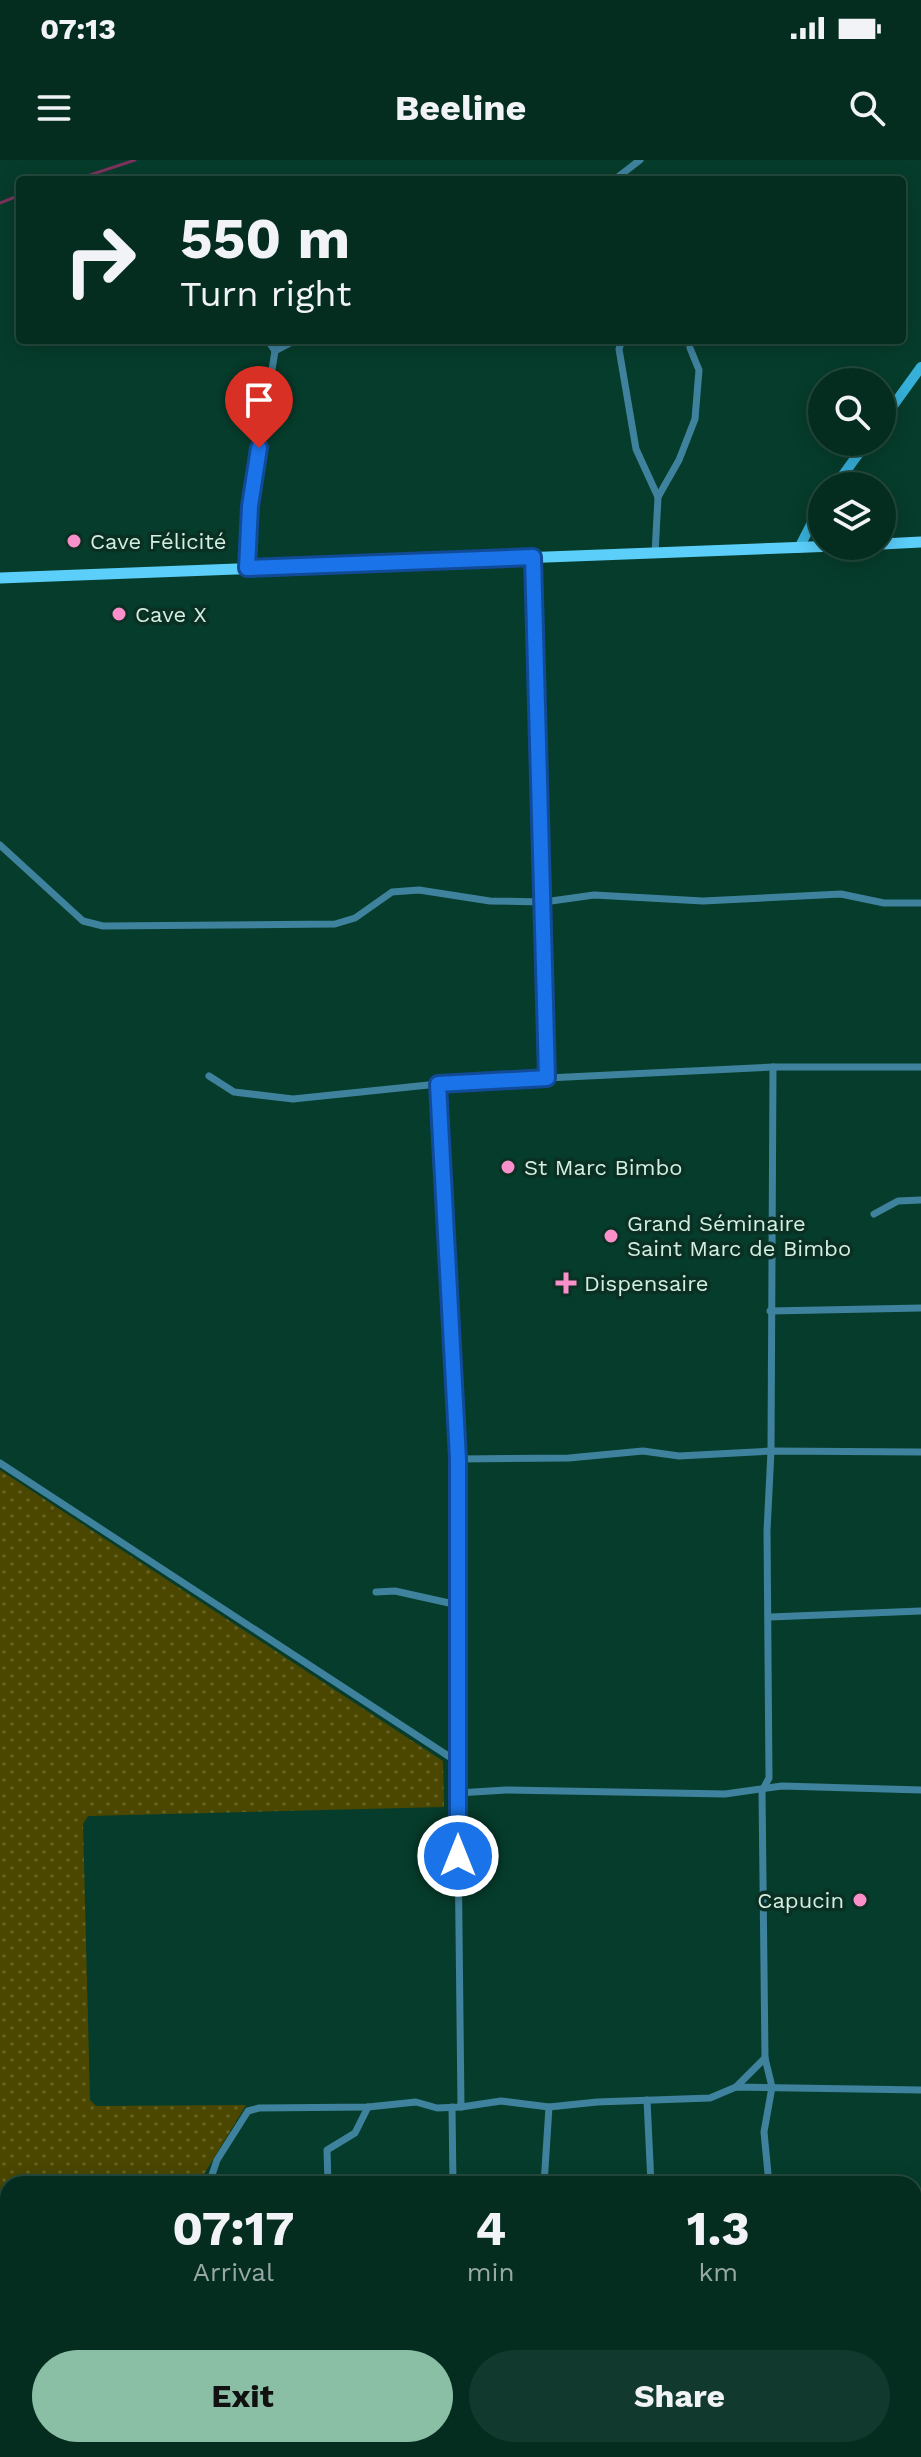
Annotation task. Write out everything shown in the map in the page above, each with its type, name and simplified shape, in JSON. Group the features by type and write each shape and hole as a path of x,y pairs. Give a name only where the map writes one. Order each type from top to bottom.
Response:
{"main road":[{"path":"896,543 921,542"},
{"path":"0,578 808,548"}],"street":[{"path":"620,176 640,160"},
{"path":"627,172 631,176"},
{"path":"247,568 250,506 275,351 271,344"},
{"path":"275,351 288,344"},
{"path":"621,344 636,449 658,497"},
{"path":"655,554 658,497 679,460 695,419 699,370 690,348"},
{"path":"896,402 921,367"},
{"path":"799,548 808,530"},
{"path":"533,557 547,1078"},
{"path":"0,845 83,921 103,926 335,924 355,918 392,892 419,890 490,901 544,902 594,895 703,901 841,894 884,903 921,903"},
{"path":"768,2176 764,2132 772,2087 765,2058 762,1791 769,1778 767,1531 771,1451 773,1067"},
{"path":"209,1076 234,1092 293,1099 438,1084 547,1078 773,1067 921,1067"},
{"path":"438,1084 458,1459 461,2107"},
{"path":"874,1214 898,1201 921,1200"},
{"path":"770,1311 921,1308"},
{"path":"458,1459 569,1458 643,1451 679,1456 771,1451 921,1452"},
{"path":"0,1463 459,1763"},
{"path":"376,1592 395,1591 458,1605"},
{"path":"770,1617 921,1611"},
{"path":"458,1793 506,1790 725,1794 782,1786 921,1790"},
{"path":"212,2176 217,2160 248,2111 259,2108 368,2107 416,2102 437,2108 501,2101 549,2107 710,2098 736,2087 765,2058"},
{"path":"736,2087 921,2090"},
{"path":"647,2100 651,2176"},
{"path":"328,2176 327,2150 355,2133 368,2107"},
{"path":"452,2107 453,2176"},
{"path":"545,2176 549,2107"}],"shaded area":[{"path":"0,1470 443,1761 444,1807 88,1816 83,1824 90,2100 96,2106 246,2105 203,2176 0,2176"}],"waterway":[{"path":"87,176 135,160"},
{"path":"0,203 16,197"}],"place":[{"name":"Cave Félicité","path":"74,541"},
{"name":"Cave X","path":"119,614"},
{"name":"St Marc Bimbo","path":"508,1167"},
{"name":"Grand Séminaire Saint Marc de Bimbo","path":"611,1236"},
{"name":"Dispensaire","path":"566,1283"},
{"name":"Capucin","path":"860,1900"}],"route":[{"path":"259,448 250,506 247,568 533,557 547,1078 438,1084 458,1459 458,1856"}]}
